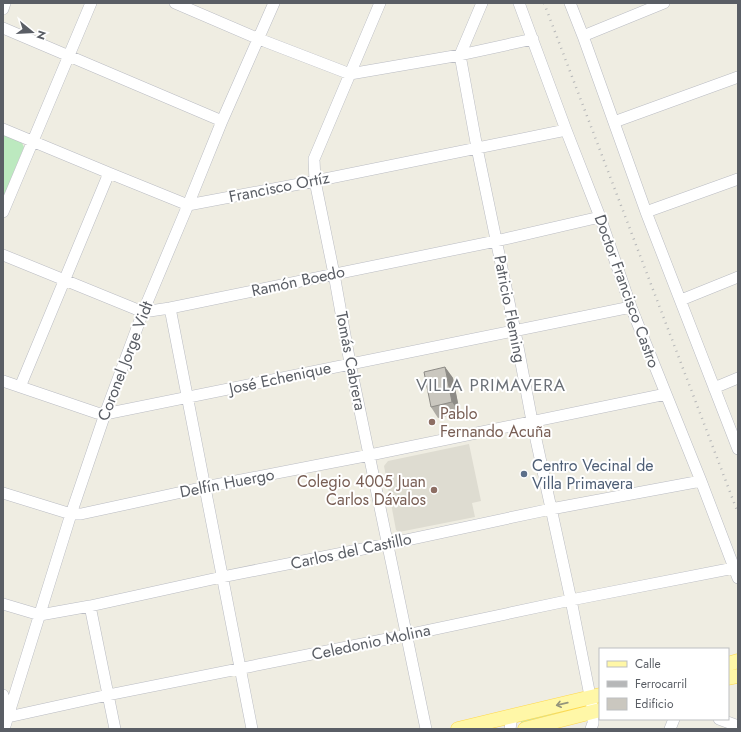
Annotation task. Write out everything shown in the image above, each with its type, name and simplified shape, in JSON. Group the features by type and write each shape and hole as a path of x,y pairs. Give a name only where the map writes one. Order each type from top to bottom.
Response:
{"main road":[{"path":"458,729 511,723 595,696"},
{"path":"525,729 597,711"}],"street":[{"path":"3,9 5,3"},
{"path":"3,212 91,3"},
{"name":"Coronel Jorge Vidt","path":"4,729 104,414 143,312 222,121 274,3"},
{"name":"Tomás Cabrera","path":"380,3 314,159 315,181 350,363 426,729"},
{"path":"460,54 482,3"},
{"name":"Doctor Francisco Castro","path":"519,3 600,217 630,307 701,481 736,573"},
{"path":"570,3 646,212 738,449"},
{"path":"583,36 664,3"},
{"path":"179,4 259,39 350,74 533,39"},
{"path":"3,28 222,121"},
{"name":"Patricio Fleming","path":"460,54 477,148 515,331 532,422 571,600 595,696 597,711"},
{"path":"614,122 738,77"},
{"path":"3,129 188,204"},
{"name":"Francisco Ortíz","path":"188,204 315,181 566,130"},
{"path":"20,387 109,173"},
{"path":"646,212 738,179"},
{"name":"Ramón Boedo","path":"143,312 170,308 334,274 600,217"},
{"path":"3,255 143,312"},
{"path":"681,300 738,277"},
{"name":"José Echenique","path":"3,381 97,413 104,414 630,307"},
{"path":"170,308 252,729"},
{"path":"714,388 738,378"},
{"name":"Delfín Huergo","path":"3,493 71,514 82,514 205,487 370,455 666,394"},
{"name":"Carlos del Castillo","path":"3,604 40,615 90,606 551,509 701,481"},
{"name":"Celedonio Molina","path":"8,717 571,600 736,573"},
{"path":"90,606 115,729"},
{"path":"3,695 8,717"},
{"path":"591,729 597,711"},
{"path":"722,720 738,726"}],"shaded area":[{"name":"Colegio 4005 Juan Carlos Dávalos","path":"469,444 481,501 472,503 475,517 399,532 396,530 384,466 388,461"}],"green space":[{"path":"3,134 21,141 24,147 3,198"},
{"path":"585,705 586,707 523,724 521,723 521,721"}],"building":[{"path":"445,367 452,402 431,407 424,372"}],"railway":[{"path":"544,3 738,513"}],"place":[{"name":"Pablo Fernando Acuña","path":"432,422"},
{"name":"Centro Vecinal de Villa Primavera","path":"524,474"},
{"name":"Colegio 4005 Juan Carlos Dávalos","path":"434,490"}],"district":[{"name":"VILLA PRIMAVERA","path":"491,385"}]}
